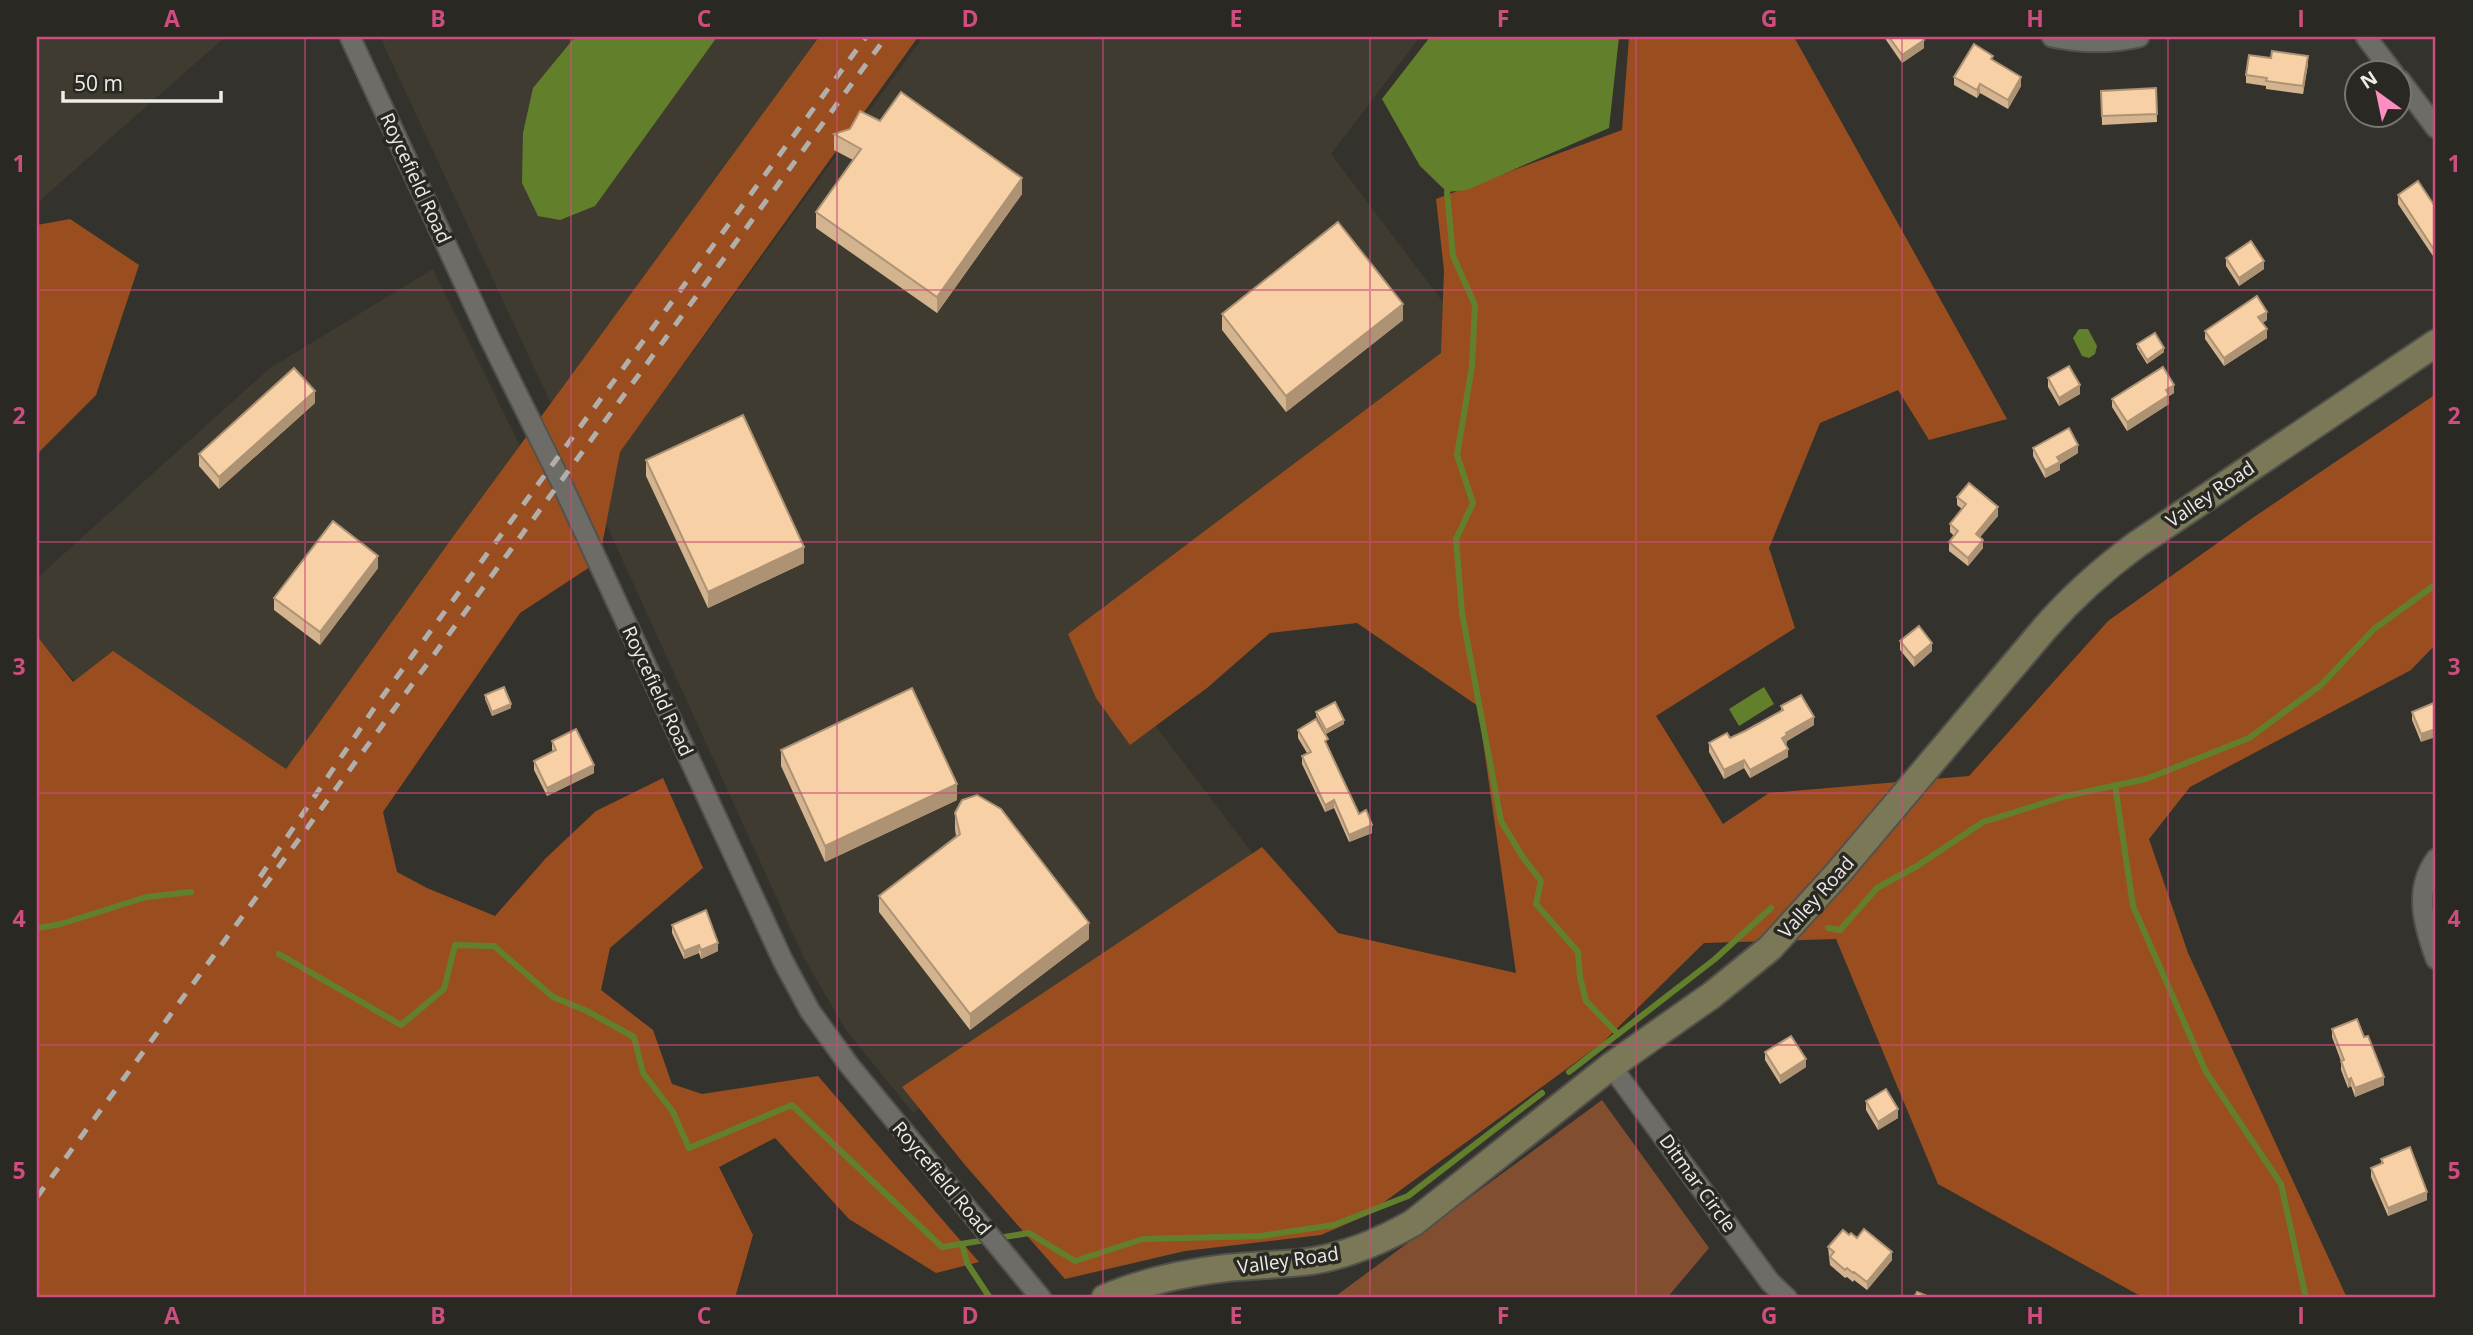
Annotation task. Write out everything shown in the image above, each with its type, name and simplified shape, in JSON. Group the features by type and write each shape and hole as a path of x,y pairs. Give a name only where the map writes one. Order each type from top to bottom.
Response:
{"street":[{"name":"Roycefield Road","path":"351,37 783,961 810,1011 849,1065 1041,1298"},
{"path":"2052,37 2079,43 2138,37"},
{"path":"2366,37 2383,60"},
{"path":"2414,99 2436,128"},
{"name":"Valley Road","path":"1105,1298 1187,1273 1314,1261 1357,1250 1413,1223 1611,1066 1712,995 1770,948 1839,872 2045,628 2099,573 2332,411 2436,343"},
{"path":"2432,864 2422,892 2423,914 2436,959"},
{"name":"Ditmar Circle","path":"1611,1066 1770,1282 1787,1298"}],"shaded area":[{"path":"37,37 225,37 37,203"},
{"path":"380,37 825,37 553,408"},
{"path":"575,37 717,37 595,206 560,220 538,216 522,183 523,133 533,88"},
{"path":"819,37 918,37 620,452 599,561 520,613 383,812 397,872 427,888 495,916 546,858 596,811 663,778 703,868 610,948 601,990 653,1030 672,1084 702,1094 818,1076 979,1262 936,1273 849,1219 775,1138 719,1167 753,1235 735,1298 37,1298 37,636 73,682 113,651 286,769"},
{"path":"923,37 1420,37 1331,154 1467,334 1083,630 1259,862 913,1113 846,1030 805,960 591,491"},
{"path":"1430,37 1619,37 1609,128 1467,190 1447,192 1420,166 1382,99"},
{"path":"1629,37 1794,37 2007,419 1929,440 1898,390 1820,423 1769,548 1795,628 1656,716 1723,824 1769,793 1969,776 2108,621 2254,517 2436,394 2436,644 2411,670 2190,787 2149,839 2188,953 2347,1298 2144,1298 1938,1184 1836,939 1704,943 1602,1043 1365,1216 1321,1235 1185,1251 1065,1279 965,1165 902,1087 1262,847 1338,933 1516,973 1478,706 1357,623 1270,633 1207,688 1130,745 1096,698 1068,634 1441,353 1444,270 1436,199 1622,130"},
{"path":"70,219 139,265 96,395 37,454 37,225"},
{"path":"433,269 524,454 285,779 79,686 37,637 37,578 270,368"},
{"path":"2079,329 2088,329 2097,346 2095,354 2089,358 2082,356 2073,338"},
{"path":"1764,687 1774,704 1739,726 1729,709"},
{"path":"1602,1100 1709,1248 1667,1298 1333,1298"}],"building":[{"path":"1889,37 1922,37 1924,40 1902,55"},
{"path":"1974,44 1993,56 1991,59 2021,77 2008,100 1980,84 1977,90 1954,77"},
{"path":"2272,51 2308,56 2303,86 2266,81 2267,78 2246,75 2249,55 2271,58"},
{"path":"2156,88 2157,114 2102,116 2101,91"},
{"path":"901,92 1022,178 937,297 816,212 861,149 834,134 850,129 860,111 880,121"},
{"path":"2418,181 2436,208 2436,245 2433,248 2398,195"},
{"path":"1338,222 1403,304 1286,396 1222,314"},
{"path":"2251,241 2264,261 2239,278 2226,258"},
{"path":"2257,296 2267,312 2258,317 2267,329 2224,358 2205,331"},
{"path":"2155,333 2164,348 2147,360 2137,344"},
{"path":"2069,366 2080,385 2059,398 2048,378"},
{"path":"2163,367 2174,385 2166,390 2169,395 2127,422 2112,399"},
{"path":"294,368 315,391 219,477 199,454"},
{"path":"743,415 804,547 708,592 646,460"},
{"path":"2069,428 2078,445 2057,457 2060,462 2045,470 2033,448"},
{"path":"1969,483 1998,507 1976,534 1983,540 1968,558 1949,542 1958,531 1950,524 1966,504 1957,497"},
{"path":"333,521 378,556 320,632 274,598"},
{"path":"1919,626 1932,643 1914,658 1900,641"},
{"path":"504,687 511,704 492,712 485,695"},
{"path":"912,688 957,784 825,846 781,750"},
{"path":"1801,695 1814,717 1786,733 1782,738 1788,749 1750,770 1744,760 1724,770 1709,743 1727,733 1730,738 1745,731 1783,710 1781,706"},
{"path":"1335,702 1344,720 1326,730 1316,712"},
{"path":"2436,702 2436,729 2421,734 2412,712"},
{"path":"1316,719 1328,739 1325,741 1359,814 1366,810 1372,825 1349,835 1334,800 1325,805 1302,756 1311,752 1298,730"},
{"path":"576,729 594,765 547,788 534,761 556,750 552,741"},
{"path":"977,795 1001,809 1089,923 970,1014 879,896 960,834 955,813 962,800"},
{"path":"706,910 718,943 701,950 699,945 684,951 672,925"},
{"path":"2357,1019 2364,1037 2368,1036 2384,1077 2355,1088 2351,1078 2348,1080 2341,1061 2344,1060 2332,1029"},
{"path":"1791,1036 1806,1059 1780,1076 1765,1052"},
{"path":"1886,1089 1898,1109 1878,1122 1866,1101"},
{"path":"2410,1147 2427,1192 2388,1208 2371,1168 2383,1163 2381,1159"},
{"path":"1864,1229 1892,1252 1867,1282 1847,1268 1845,1270 1830,1257 1834,1252 1828,1247 1843,1230 1857,1238"},
{"path":"1917,1292 1932,1298 1914,1298"}],"waterway":[{"path":"1447,192 1453,256 1475,305 1472,366 1457,455 1473,503 1456,539 1462,613 1501,821 1541,881 1536,904 1578,952 1586,1001 1618,1034"},
{"path":"1828,928 1840,930 1877,888 1917,866 1983,822 2066,796 2146,779 2249,738 2321,685 2374,629 2436,584"},
{"path":"2115,785 2133,906 2206,1072 2281,1184 2306,1298"},
{"path":"37,928 61,924 146,897 191,892"},
{"path":"1569,1072 1715,959 1771,908"},
{"path":"279,954 401,1025 444,989 455,945 494,946 553,997 587,1011 634,1037 643,1073 673,1112 689,1148 792,1105 942,1247 1029,1233 1075,1261 1143,1239 1260,1236 1334,1225 1408,1196 1542,1093"},
{"path":"962,1244 967,1263 990,1298"}],"railway":[{"path":"260,877 377,704 866,37"},
{"path":"37,1197 886,37"}]}
